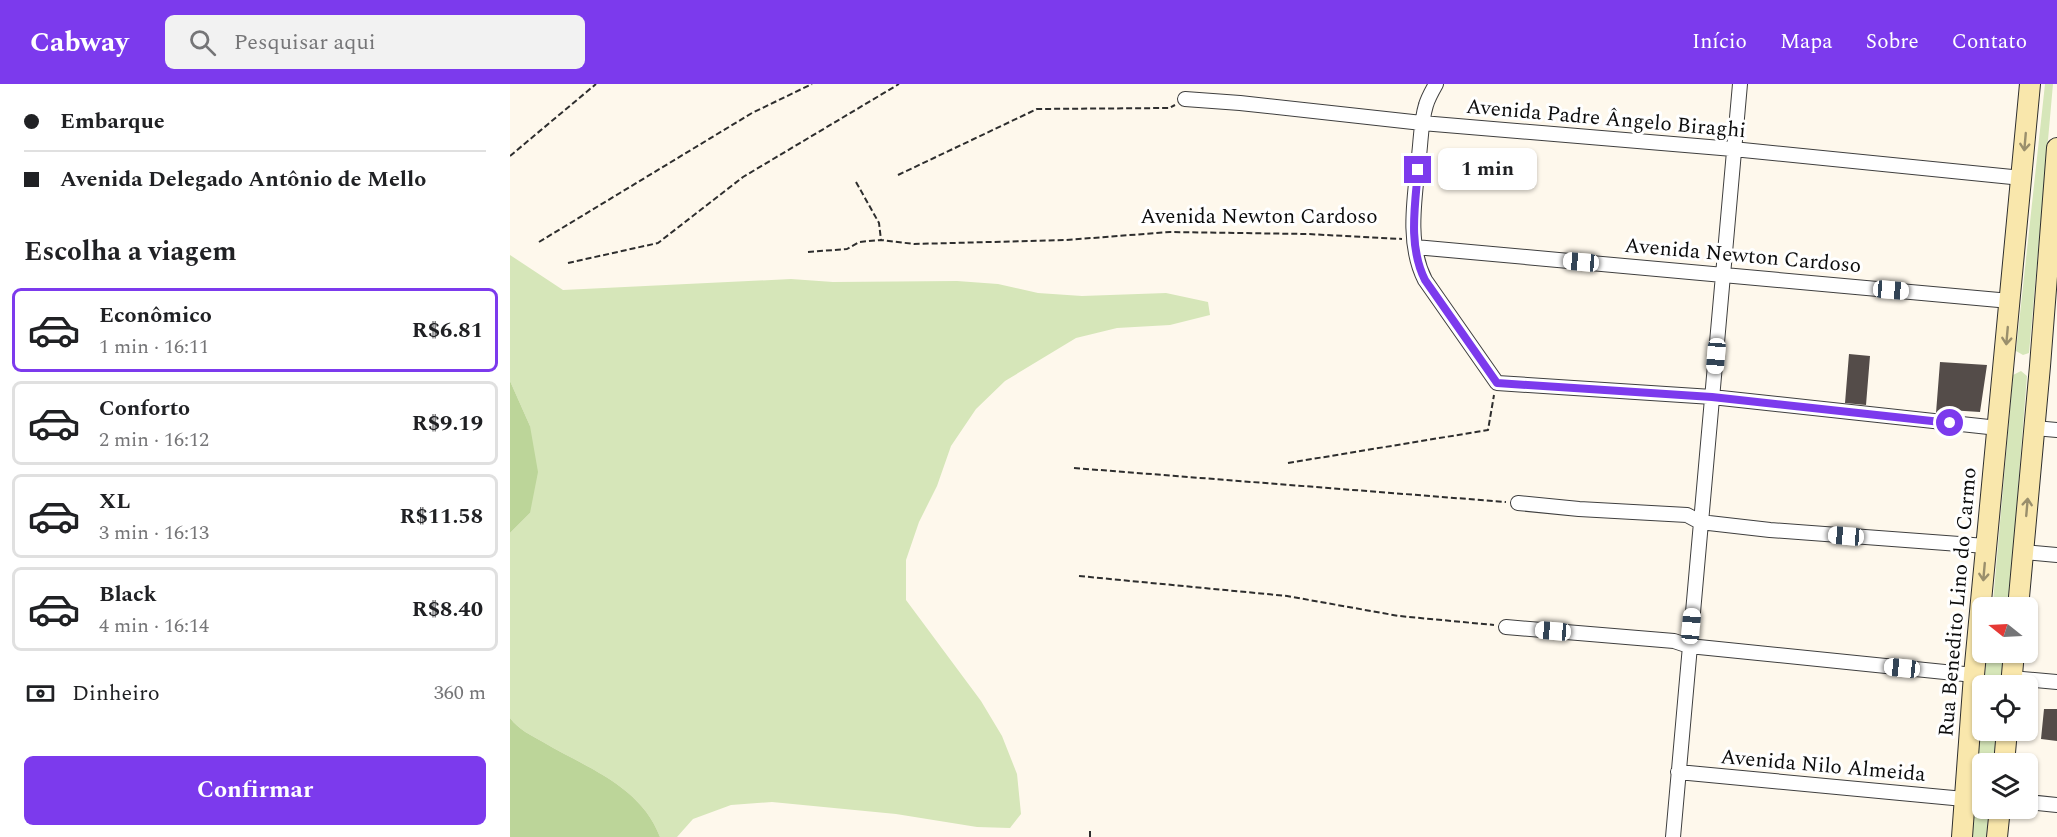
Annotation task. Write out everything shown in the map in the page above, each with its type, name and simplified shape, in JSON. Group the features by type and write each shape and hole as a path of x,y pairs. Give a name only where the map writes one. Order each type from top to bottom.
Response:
{"main road":[{"name":"Rua Benedito Lino do Carmo","path":"1974,675 2030,84"},
{"path":"2019,597 2035,428 2051,302 2057,148"},
{"name":"Rua Benedito Lino do Carmo","path":"1962,837 1972,700"},
{"path":"1997,837 1999,819"}],"street":[{"path":"1436,84 1426,105 1422,123 1414,223 1415,247 1425,280 1497,383 1712,397 1998,428"},
{"path":"1673,837 1740,84"},
{"name":"Avenida Padre Ângelo Biraghi","path":"1185,99 2022,178"},
{"name":"Avenida Newton Cardoso","path":"1415,247 2010,301"},
{"path":"2035,428 2057,430"},
{"path":"1518,503 1687,515 1700,522 1803,533 1986,546"},
{"path":"2023,552 2057,555"},
{"path":"1506,627 1674,641 1689,646 1974,675"},
{"path":"2038,682 2057,682"},
{"name":"Avenida Nilo Almeida","path":"1678,772 1964,799"},
{"path":"2038,803 2057,805"}],"path":[{"path":"510,156 596,84"},
{"path":"539,242 752,113 812,84"},
{"path":"568,264 658,243 691,215 743,177 899,84"},
{"path":"898,175 1037,109 1169,108 1185,99"},
{"path":"856,182 879,223 881,240"},
{"name":"Avenida Newton Cardoso","path":"807,252 847,249 859,242 881,240 914,244 1080,239 1170,232 1306,234 1401,239 1415,247"},
{"path":"1288,463 1488,430 1497,383"},
{"path":"1074,468 1518,503"},
{"path":"1079,576 1287,596 1399,616 1506,627"},
{"path":"1090,828 1090,837"}],"green space":[{"path":"2045,84 2053,84 2029,353 2023,355 2016,351"},
{"path":"510,255 563,290 791,279 833,282 957,281 998,284 1038,293 1082,296 1166,293 1208,302 1210,315 1170,325 1117,328 1076,338 1005,381 976,409 951,446 937,486 919,522 906,560 906,600 981,701 1002,736 1017,774 1021,814 1010,828 977,827 896,814 772,802 731,805 693,819 677,837 660,837 640,804 626,791 594,770 525,732 510,718 510,533 530,513 530,426 510,381"},
{"path":"2021,371 2027,376 2009,597 1993,597 2013,375"},
{"path":"510,381 530,426 538,472 530,513 510,533"},
{"path":"1986,663 2003,663 2002,675 1985,675"},
{"path":"510,718 525,732 594,770 626,791 640,804 660,837 510,837"},
{"path":"1979,741 1996,741 1994,753 1978,753"},
{"path":"1973,819 1988,819 1986,837 1971,837"}],"building":[{"path":"1849,354 1870,356 1866,405 1845,403"},
{"path":"1940,362 1987,365 1980,412 1949,410 1949,415 1936,413"},
{"path":"2044,709 2057,709 2057,741 2041,739"}],"route":[{"path":"1418,170 1414,223 1415,247 1420,269 1425,280 1497,383 1712,397 1950,423"}]}
